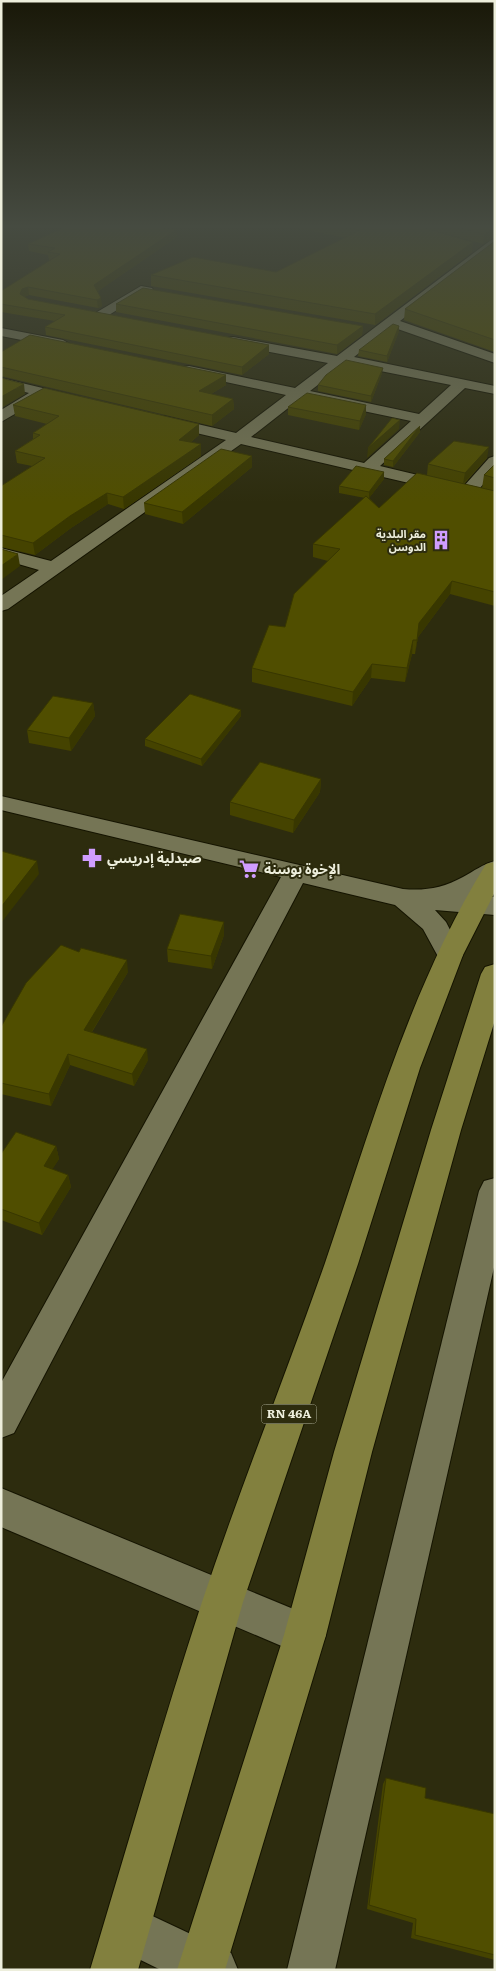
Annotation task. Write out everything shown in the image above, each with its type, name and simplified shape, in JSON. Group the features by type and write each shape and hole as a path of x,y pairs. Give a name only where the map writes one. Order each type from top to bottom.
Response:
{"main road":[{"name":"RN 46A","path":"120,1949 223,1602 341,1264 405,1068 450,955 485,905 495,869"},
{"path":"206,1968 305,1635 353,1452 410,1253 495,974"}],"street":[{"path":"1,605 238,439 395,319"},
{"path":"391,322 495,358"},
{"path":"359,328 378,332"},
{"path":"1,332 78,347"},
{"path":"224,339 495,390"},
{"path":"462,347 478,341"},
{"path":"174,367 422,419"},
{"path":"1,382 88,403"},
{"path":"366,469 462,383"},
{"path":"1,417 42,392"},
{"path":"144,417 495,498"},
{"path":"467,492 495,461"},
{"path":"1,554 54,568"},
{"path":"1,802 404,898 485,905"},
{"path":"404,898 446,895 469,885 495,869"},
{"path":"1,1420 296,873"},
{"path":"404,898 425,913 440,932 450,955"},
{"path":"311,1970 495,1190"},
{"path":"1,1507 305,1635"},
{"path":"120,1949 206,1968"}],"building":[{"path":"58,319 133,319 269,345 242,367 45,327"},
{"path":"197,319 322,319 363,326 337,345"},
{"path":"434,319 495,319 495,340"},
{"path":"393,324 399,326 387,356 359,350"},
{"path":"30,335 226,375 199,391 233,399 212,415 1,367 1,352"},
{"path":"346,360 383,368 371,396 318,385 326,375"},
{"path":"1,378 24,384 1,397"},
{"path":"44,388 199,424 179,440 201,444 123,497 107,493 70,516 33,543 1,535 1,486 45,458 15,451 40,435 33,433 59,416 13,405"},
{"path":"307,393 366,405 360,421 288,407"},
{"path":"392,418 400,420 368,448"},
{"path":"420,426 393,461 384,459"},
{"path":"454,441 489,447 465,473 428,464"},
{"path":"221,449 252,456 182,512 144,503"},
{"path":"495,464 495,478 484,475"},
{"path":"356,466 384,472 369,492 339,486"},
{"path":"417,473 495,491 495,592 452,581 419,623 417,640 413,640 407,668 372,664 353,692 252,668 269,625 285,627 294,594 340,549 313,544 366,496 379,508"},
{"path":"1,549 18,554 1,566"},
{"path":"190,694 241,710 201,759 145,739"},
{"path":"53,696 93,703 69,738 27,730"},
{"path":"260,762 321,779 294,820 230,802"},
{"path":"1,851 37,861 1,907"},
{"path":"180,914 224,922 211,956 167,949"},
{"path":"61,945 79,952 81,948 127,960 84,1030 147,1049 132,1074 68,1054 49,1094 1,1083 1,1027 26,983"},
{"path":"16,1132 56,1146 44,1166 68,1175 39,1223 1,1209 1,1154"},
{"path":"386,1778 426,1788 425,1798 495,1814 495,1955 415,1935 416,1919 369,1905"}],"place":[{"name":"مقر البلدية الدوسن","path":"441,540"},
{"name":"صيدلية إدريسي","path":"92,858"},
{"name":"الإخوة بوسنة","path":"249,869"}]}
